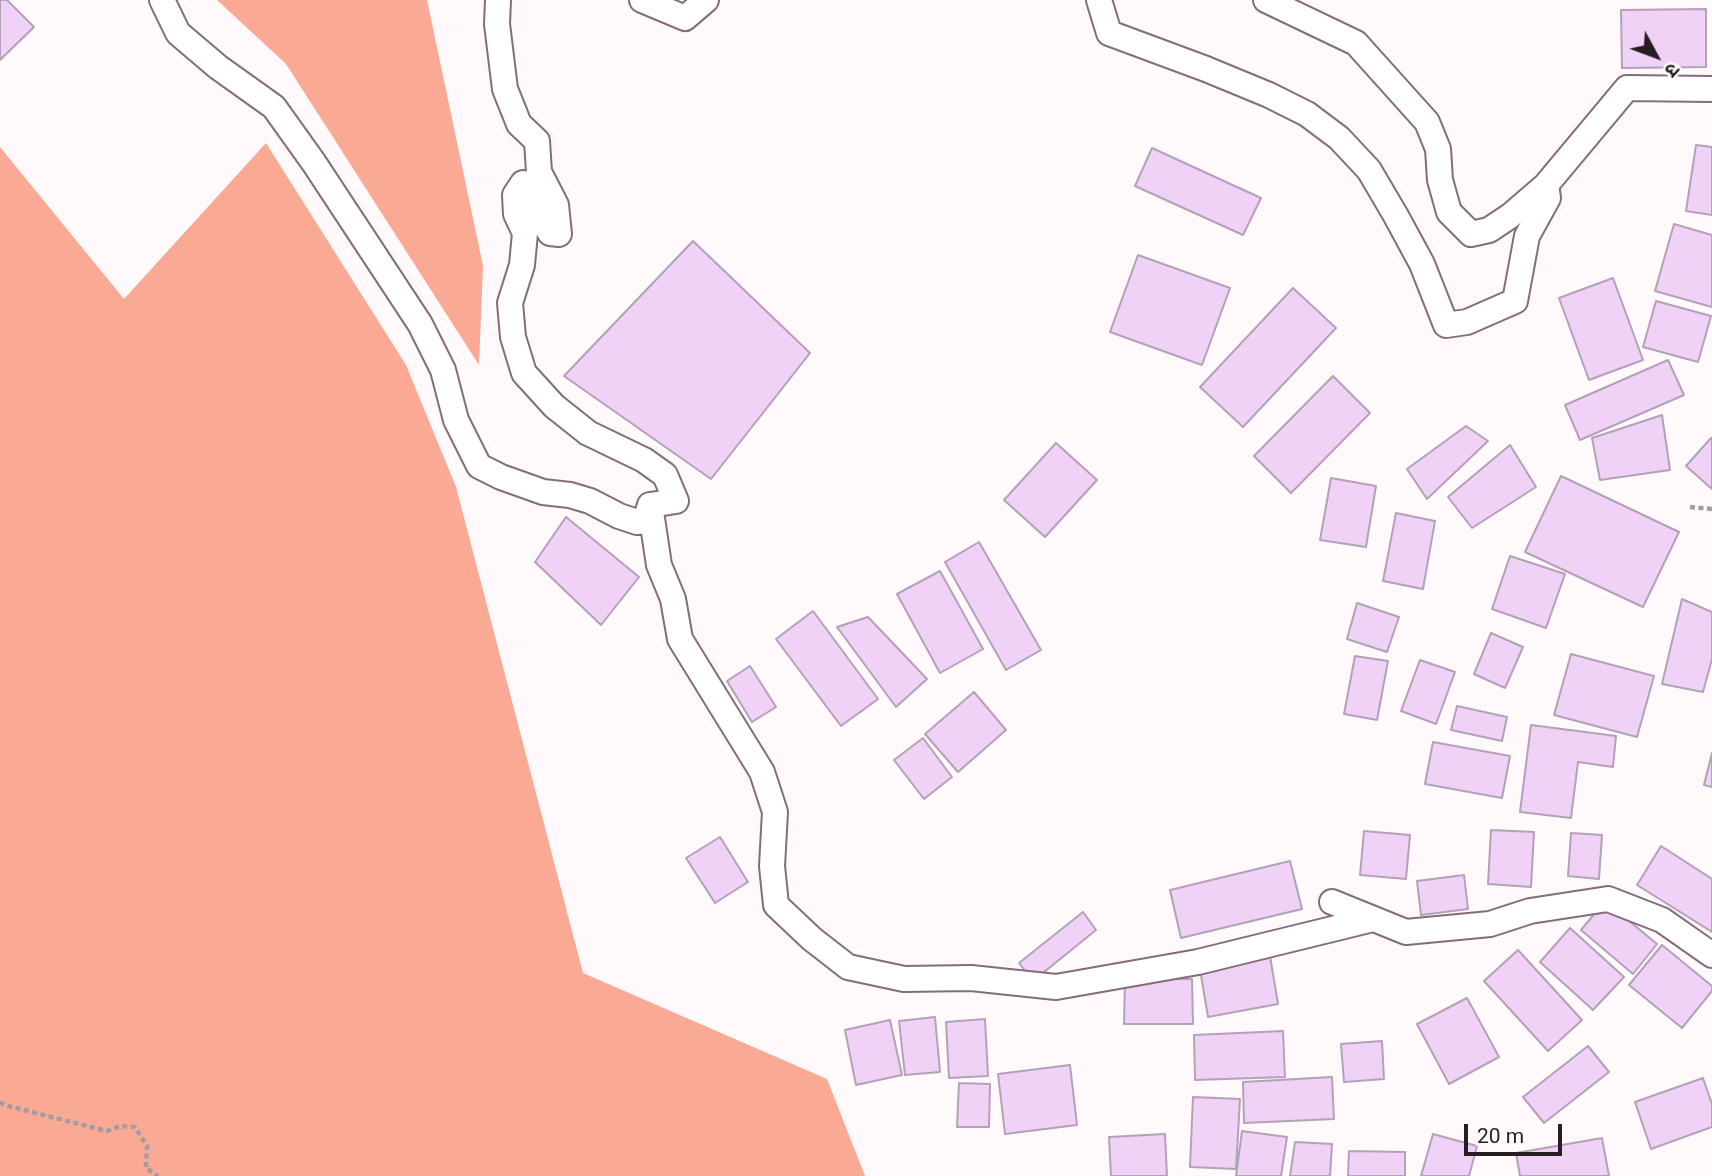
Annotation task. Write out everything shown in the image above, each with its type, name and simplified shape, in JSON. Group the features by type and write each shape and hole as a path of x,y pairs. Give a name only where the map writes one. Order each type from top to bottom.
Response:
{"street":[{"path":"162,0 178,33 218,67 274,107 314,163 421,324 443,370 456,420 479,466 543,492 570,495 590,501 637,522 645,521 650,505"},
{"path":"498,0 497,24 505,89 519,124 537,141 538,172 556,205 559,234 550,233 539,215 532,186 523,183 515,195 516,214 525,233 522,265 510,303 513,337 524,373 554,406 588,433 627,451 665,475 676,501 650,505"},
{"path":"642,0 685,18 706,0"},
{"path":"1099,0 1109,33 1206,68 1269,95 1307,114 1339,138 1369,170 1396,216 1422,264 1446,325 1467,322 1515,301 1527,236 1548,198 1546,185"},
{"path":"1266,0 1356,43 1427,122 1438,149 1440,180 1449,212 1471,234 1489,230 1546,185 1628,88 1712,89"},
{"path":"650,505 659,565 673,599 680,639 762,772 775,812 772,866 776,905 812,939 848,967 904,979 971,978 1056,987 1198,962 1373,919"},
{"path":"1332,902 1406,932 1490,924 1531,911 1608,899 1662,920 1712,956"}],"path":[{"path":"1690,507 1712,509"},
{"path":"0,1102 107,1131 120,1125 135,1127 148,1146 146,1168 158,1176"}],"shaded area":[{"path":"217,0 427,0 483,266 479,365 286,64"},
{"path":"266,143 406,365 456,487 583,973 827,1079 865,1176 0,1176 0,147 124,299"}],"building":[{"path":"0,0 7,0 34,27 0,60"},
{"path":"1706,9 1706,67 1622,68 1621,10"},
{"path":"1696,145 1712,147 1712,215 1686,211"},
{"path":"1152,148 1261,198 1243,235 1135,186"},
{"path":"1674,224 1712,235 1712,307 1655,291"},
{"path":"693,241 810,353 711,479 564,376"},
{"path":"1138,255 1230,288 1202,365 1110,332"},
{"path":"1613,278 1643,360 1589,380 1559,298"},
{"path":"1293,288 1336,328 1243,427 1200,387"},
{"path":"1656,301 1711,316 1698,362 1643,347"},
{"path":"1668,360 1684,395 1580,440 1565,405"},
{"path":"1333,376 1370,413 1291,493 1254,456"},
{"path":"1662,415 1670,470 1600,480 1592,438"},
{"path":"1466,426 1488,441 1427,499 1407,469"},
{"path":"1712,439 1712,489 1686,466"},
{"path":"1056,443 1097,480 1045,537 1004,500"},
{"path":"1510,445 1536,487 1472,528 1448,497"},
{"path":"1561,476 1679,532 1643,607 1525,552"},
{"path":"1331,478 1376,486 1366,547 1320,540"},
{"path":"1396,513 1435,521 1423,589 1383,581"},
{"path":"566,517 639,577 601,625 535,562"},
{"path":"979,542 1041,650 1006,670 945,562"},
{"path":"1510,556 1565,574 1546,628 1492,609"},
{"path":"940,571 983,649 940,673 897,594"},
{"path":"1682,599 1712,612 1712,659 1703,692 1662,684"},
{"path":"1357,603 1399,617 1387,652 1347,639"},
{"path":"813,611 878,699 841,726 776,639"},
{"path":"868,617 927,679 896,707 837,627"},
{"path":"1491,633 1523,647 1505,688 1474,674"},
{"path":"1571,654 1654,676 1637,737 1554,715"},
{"path":"1355,656 1388,661 1377,720 1344,714"},
{"path":"1420,660 1455,672 1436,724 1401,711"},
{"path":"750,666 776,707 752,722 727,681"},
{"path":"974,692 1006,730 958,772 925,734"},
{"path":"1457,706 1507,717 1502,741 1451,730"},
{"path":"1531,725 1616,736 1613,767 1578,762 1571,818 1520,812"},
{"path":"923,738 952,777 924,799 894,760"},
{"path":"1433,742 1510,756 1502,798 1425,784"},
{"path":"1712,753 1712,787 1704,785"},
{"path":"1491,830 1534,832 1531,887 1488,884"},
{"path":"1364,831 1410,835 1406,879 1360,875"},
{"path":"1571,833 1602,835 1599,879 1568,876"},
{"path":"720,837 748,882 715,903 686,858"},
{"path":"1661,846 1712,879 1712,932 1637,885"},
{"path":"1290,861 1302,909 1181,938 1170,890"},
{"path":"1464,875 1468,909 1421,915 1417,881"},
{"path":"1605,901 1657,944 1633,974 1581,930"},
{"path":"1083,912 1096,930 1033,981 1019,963"},
{"path":"1570,928 1624,977 1593,1010 1540,962"},
{"path":"1662,945 1712,986 1712,991 1682,1028 1629,985"},
{"path":"1518,950 1582,1020 1548,1051 1484,981"},
{"path":"1270,956 1278,1004 1208,1017 1200,969"},
{"path":"1125,979 1192,979 1193,1024 1124,1024"},
{"path":"1467,998 1499,1057 1449,1084 1417,1024"},
{"path":"935,1017 940,1072 905,1075 899,1021"},
{"path":"985,1019 988,1076 949,1078 946,1022"},
{"path":"890,1020 902,1075 856,1085 845,1030"},
{"path":"1283,1031 1285,1077 1195,1080 1194,1035"},
{"path":"1382,1041 1384,1079 1344,1082 1341,1044"},
{"path":"1588,1046 1609,1072 1544,1123 1523,1097"},
{"path":"1070,1065 1077,1125 1005,1134 998,1074"},
{"path":"1332,1077 1334,1119 1244,1123 1243,1082"},
{"path":"1703,1078 1712,1104 1712,1127 1651,1149 1635,1102"},
{"path":"959,1083 990,1084 989,1127 957,1127"},
{"path":"1193,1097 1240,1099 1236,1169 1190,1167"},
{"path":"1242,1131 1287,1137 1281,1176 1236,1176"},
{"path":"1165,1134 1167,1176 1111,1176 1109,1137"},
{"path":"1433,1134 1477,1146 1469,1176 1421,1176"},
{"path":"1602,1138 1609,1176 1520,1176 1516,1153"},
{"path":"1295,1142 1332,1144 1330,1176 1290,1176"},
{"path":"1349,1151 1405,1152 1405,1176 1348,1176"}]}
